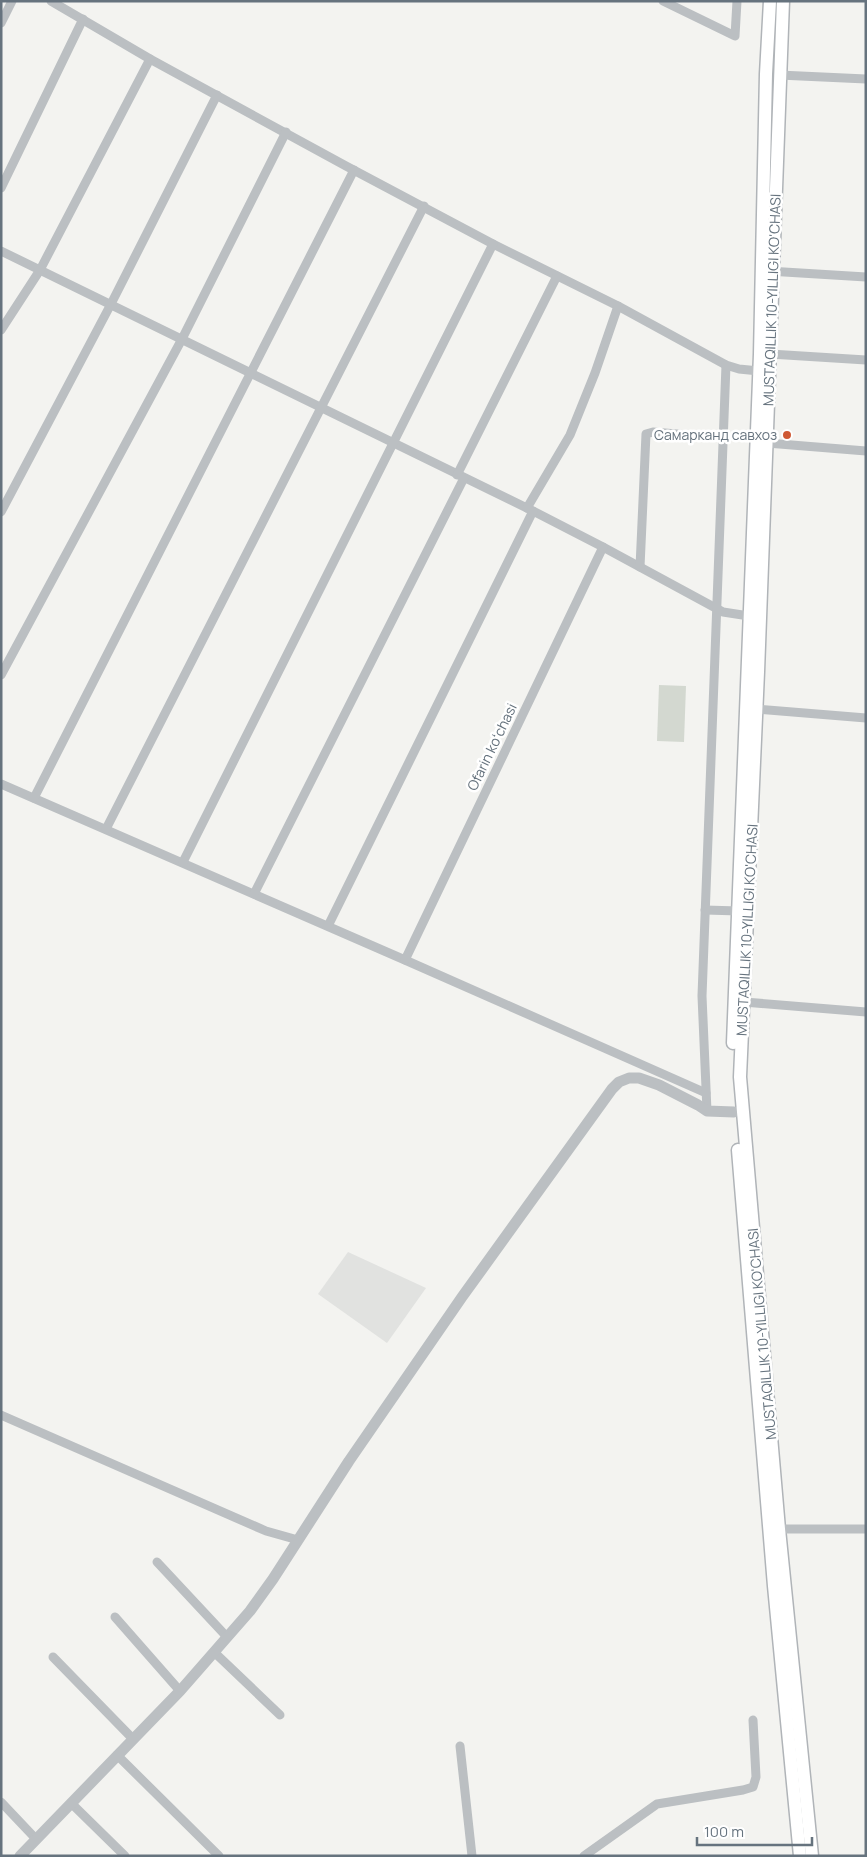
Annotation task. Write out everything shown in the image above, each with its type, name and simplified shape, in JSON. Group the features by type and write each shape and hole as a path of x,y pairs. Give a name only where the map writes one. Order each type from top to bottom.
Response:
{"main road":[{"name":"MUSTAQILLIK 10-YILLIGI KO'CHASI","path":"770,1 766,74 770,354 741,1084 800,1856"},
{"name":"MUSTAQILLIK 10-YILLIGI KO'CHASI","path":"782,1 768,271 759,371 744,615 732,1074 734,1112 774,1529 812,1856"}],"street":[{"path":"1,23 12,1"},
{"path":"51,1 150,59 493,244 618,306 726,365 739,369 759,371"},
{"path":"663,1 735,36 737,1"},
{"path":"1,188 83,19"},
{"path":"1,330 40,270 150,59"},
{"path":"779,75 866,79"},
{"path":"1,512 111,304 217,95"},
{"path":"1,675 182,339 286,132"},
{"path":"34,798 354,170"},
{"path":"106,829 424,206"},
{"path":"183,862 493,244"},
{"path":"1,251 252,372 530,510 603,547 719,611 744,615"},
{"path":"768,271 866,277"},
{"path":"254,894 557,276"},
{"path":"328,926 530,510 570,435 595,373 618,306"},
{"path":"770,354 866,360"},
{"path":"707,1112 702,996 719,611 726,365"},
{"path":"640,567 646,434 653,432 724,438"},
{"path":"767,443 866,451"},
{"name":"Ofarin koʻchasi","path":"405,960 603,547"},
{"path":"756,709 866,718"},
{"path":"1,784 183,862 706,1093"},
{"path":"705,910 735,911"},
{"path":"744,1002 866,1012"},
{"path":"23,1855 36,1839 180,1691 250,1611 462,1297 612,1089 619,1082 629,1078 639,1078 698,1105 707,1112 734,1112"},
{"path":"1,1415 266,1531 298,1540"},
{"path":"774,1529 866,1529"},
{"path":"157,1562 227,1637"},
{"path":"115,1617 180,1691"},
{"path":"214,1652 280,1715"},
{"path":"53,1657 133,1740"},
{"path":"584,1856 657,1804 753,1787 756,1777 753,1720"},
{"path":"460,1746 472,1856"},
{"path":"117,1755 219,1856"},
{"path":"1,1802 36,1839"},
{"path":"71,1803 125,1856"}],"shaded area":[{"path":"659,685 686,686 684,742 657,741"},
{"path":"348,1252 426,1288 387,1343 318,1294"}],"place":[{"name":"Самарканд савхоз","path":"787,435"}]}
